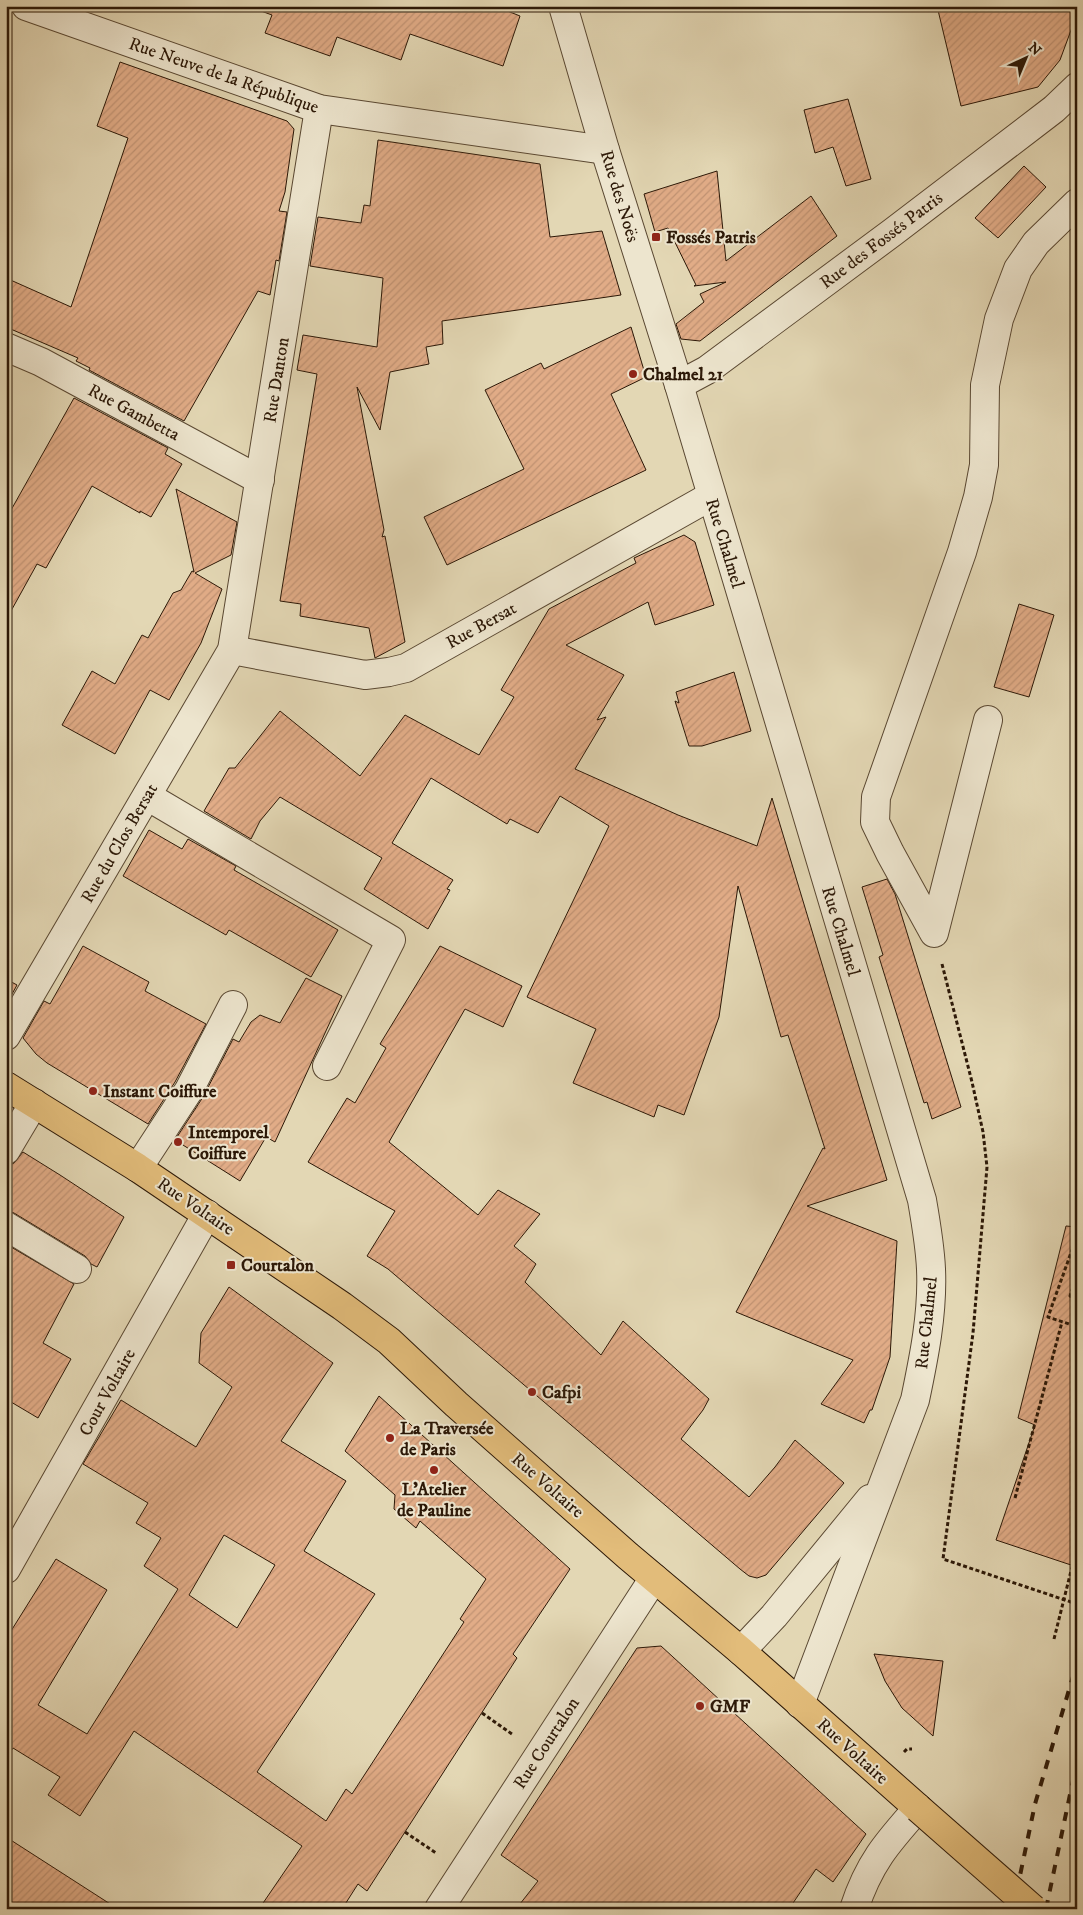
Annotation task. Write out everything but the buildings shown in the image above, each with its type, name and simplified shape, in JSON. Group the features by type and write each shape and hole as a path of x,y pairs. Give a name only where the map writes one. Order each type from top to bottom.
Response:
{"main road":[{"name":"Rue Voltaire","path":"6,1086 138,1168 342,1306 389,1341 456,1404 654,1578 741,1651 1034,1909"}],"street":[{"name":"Rue Neuve de la République","path":"26,6 319,110 605,150"},
{"name":"Rue des Noës","path":"562,6 679,385"},
{"name":"Rue des Fossés Patris","path":"679,385 707,370 893,232 1054,109 1077,87"},
{"name":"Rue Danton","path":"232,650 319,110"},
{"path":"934,933 875,822 876,797 962,552 978,497 984,465 985,385 999,319 1022,263 1036,243 1077,203"},
{"name":"Rue Gambetta","path":"6,347 41,362 260,480"},
{"name":"Rue Chalmel","path":"679,385 922,1200 932,1270 925,1350 915,1400 886,1481 800,1704"},
{"name":"Rue Bersat","path":"232,650 365,675 406,668 711,496"},
{"name":"Rue du Clos Bersat","path":"6,1036 232,650"},
{"path":"934,933 988,720"},
{"path":"147,796 391,940 327,1066"},
{"path":"138,1168 189,1090 233,1005"},
{"path":"6,1150 34,1103"},
{"name":"Cour Voltaire","path":"6,1569 207,1214"},
{"path":"6,1226 77,1269"},
{"name":"Rue Chalmel","path":"741,1651 784,1604 886,1481"},
{"name":"Rue Courtalon","path":"439,1909 654,1578"},
{"path":"854,1909 861,1886 874,1862 893,1836 918,1808"}],"path":[{"path":"934,933 972,1082 983,1132 987,1167 973,1333 942,1559 1077,1604"},
{"path":"1077,1236 1048,1317 1075,1326 1077,1320"},
{"path":"1077,1276 1070,1296 1077,1299"},
{"path":"1015,1498 1062,1322"},
{"path":"1054,1639 1077,1547"},
{"path":"482,1713 498,1725"},
{"path":"405,1832 420,1842"}],"railway":[{"path":"1013,1909 1035,1804 1077,1663"},
{"path":"1046,1909 1077,1761"}],"place":[{"name":"Fossés Patris","path":"656,237"},
{"name":"Chalmel 21","path":"633,374"},
{"name":"Instant Coiffure","path":"93,1091"},
{"name":"Intemporel Coiffure","path":"178,1142"},
{"name":"Courtalon","path":"231,1265"},
{"name":"Cafpi","path":"532,1392"},
{"name":"La Traversée de Paris","path":"390,1438"},
{"name":"L'Atelier de Pauline","path":"434,1470"},
{"name":"GMF","path":"700,1706"}]}
